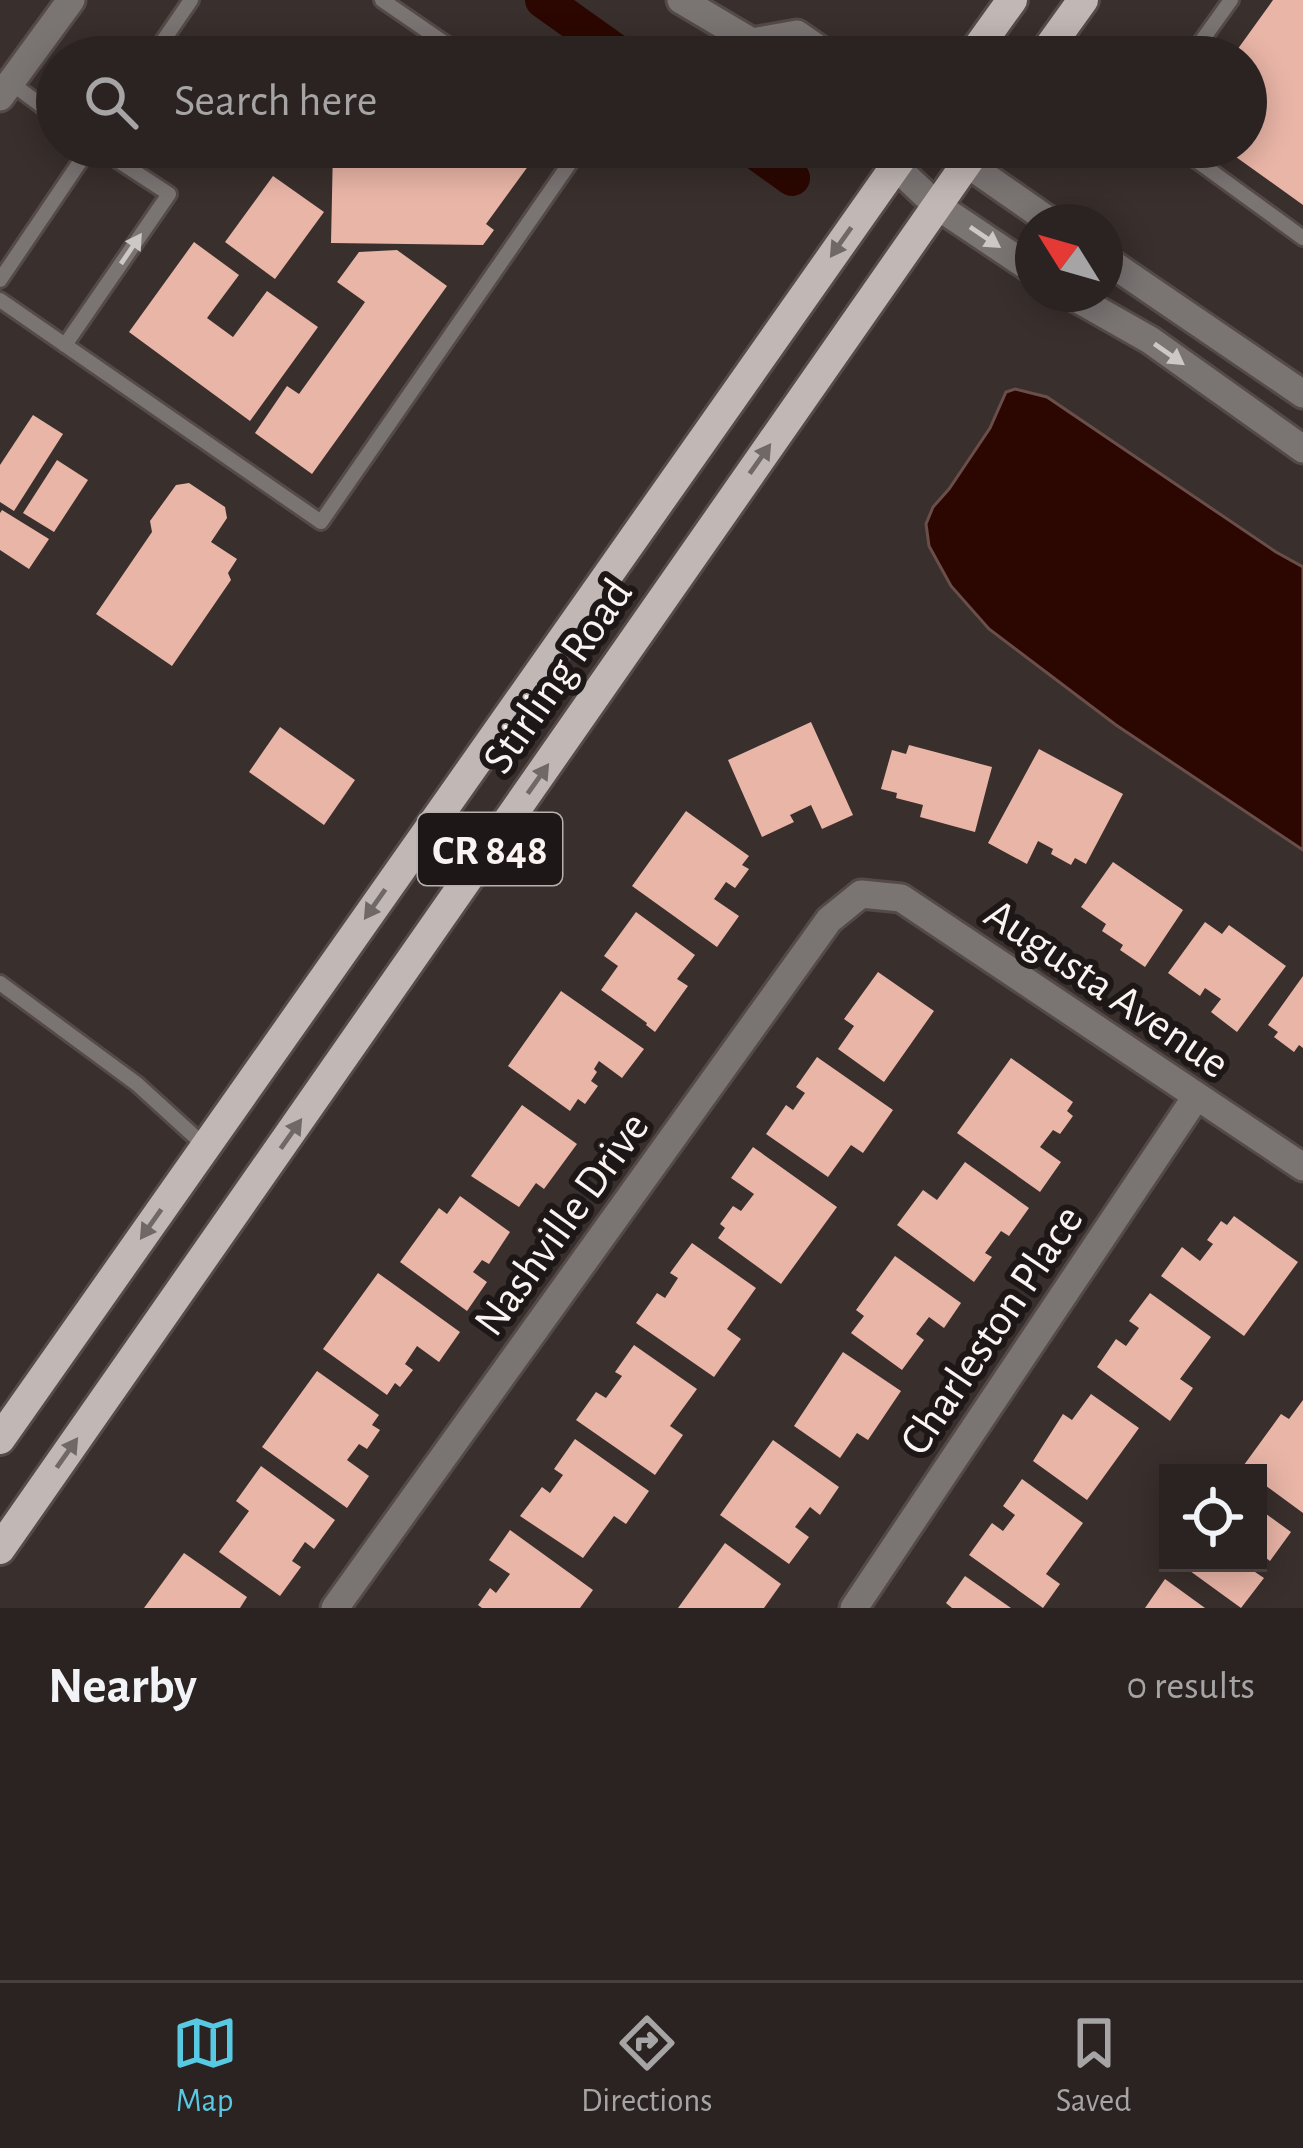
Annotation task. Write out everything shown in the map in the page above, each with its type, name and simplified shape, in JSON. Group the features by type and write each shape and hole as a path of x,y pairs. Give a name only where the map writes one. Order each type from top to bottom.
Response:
{"main road":[{"path":"986,36 1012,0"},
{"path":"1057,36 1083,0"},
{"name":"Stirling Road","path":"0,1439 884,168"},
{"name":"Stirling Road","path":"0,1549 936,205 954,168"}],"street":[{"path":"45,36 71,0"},
{"path":"681,0 740,36"},
{"path":"5,90 36,48"},
{"path":"906,168 936,205 1015,258"},
{"path":"981,168 1028,204"},
{"path":"1123,271 1303,394"},
{"path":"1101,312 1150,340 1303,449"},
{"name":"Augusta Avenue","path":"861,894 901,898 1303,1167"},
{"name":"Nashville Drive","path":"335,1608 829,920 861,894"},
{"name":"Charleston Place","path":"854,1608 1196,1097"}],"lane":[{"path":"166,36 191,0"},
{"path":"382,0 434,36"},
{"path":"1205,36 1231,0"},
{"path":"5,90 36,106"},
{"path":"0,280 79,168"},
{"path":"65,346 169,194 128,168"},
{"path":"0,300 321,522 566,168"},
{"path":"1207,168 1303,238"},
{"path":"0,983 137,1084 205,1146"}],"shaded area":[{"path":"1015,389 1047,397 1303,567 1303,850 1116,725 989,629 951,586 929,546 926,524 933,507 990,428 1006,392"}],"building":[{"path":"1273,0 1303,0 1303,205 1251,168 1267,168 1267,36 1247,36"},
{"path":"333,168 527,168 486,224 494,230 483,245 331,243"},
{"path":"273,176 324,212 275,279 225,242"},
{"path":"194,242 239,275 207,318 233,337 267,291 318,327 250,421 129,332"},
{"path":"397,250 447,286 312,474 255,433 287,386 299,394 365,302 337,282 359,252"},
{"path":"33,415 63,434 14,511 0,502 0,465"},
{"path":"57,460 88,480 54,532 23,513"},
{"path":"189,483 225,507 227,518 211,542 237,559 228,573 231,580 172,666 96,614 152,532 150,521 176,485"},
{"path":"2,510 49,539 29,569 0,550"},
{"path":"811,722 853,815 822,829 811,805 790,815 794,822 762,837 728,760"},
{"path":"280,727 355,780 324,825 249,772"},
{"path":"909,745 992,767 975,832 920,817 923,805 881,789 892,750 906,754"},
{"path":"1039,749 1123,794 1086,864 1075,858 1071,865 1038,841 1027,864 988,843"},
{"path":"686,811 749,856 742,865 749,869 735,888 726,882 714,899 739,916 717,947 632,886"},
{"path":"1113,862 1183,910 1145,967 1102,931 1106,924 1081,907"},
{"path":"636,912 695,955 677,979 688,986 655,1032 601,990 618,966 604,956"},
{"path":"1205,922 1222,934 1229,925 1286,966 1237,1032 1211,1012 1221,999 1205,988 1200,996 1168,973"},
{"path":"878,972 934,1011 884,1082 838,1049 854,1026 844,1019"},
{"path":"1303,976 1303,1048 1299,1045 1294,1052 1274,1037 1278,1032 1268,1025"},
{"path":"561,991 644,1049 622,1078 599,1061 591,1081 598,1086 585,1104 578,1099 570,1111 508,1066"},
{"path":"817,1057 893,1110 863,1153 851,1145 828,1177 766,1134 786,1105 793,1110 805,1093 796,1087"},
{"path":"1011,1058 1073,1102 1067,1111 1073,1116 1060,1134 1053,1130 1040,1147 1061,1162 1040,1192 957,1133"},
{"path":"522,1105 577,1144 544,1189 536,1183 519,1207 471,1176"},
{"path":"753,1147 837,1207 781,1284 718,1238 725,1228 720,1224 733,1206 741,1211 754,1194 731,1178"},
{"path":"965,1162 1029,1208 1009,1236 1001,1231 985,1253 992,1257 974,1282 897,1225 923,1190 937,1200"},
{"path":"460,1196 510,1232 489,1264 482,1260 473,1272 487,1282 467,1311 400,1262 439,1208 447,1214"},
{"path":"1234,1216 1298,1262 1244,1336 1161,1276 1182,1247 1200,1261 1213,1244 1207,1240 1221,1221 1227,1225"},
{"path":"692,1243 756,1288 727,1329 741,1339 714,1377 636,1323 657,1293 665,1298 678,1278 670,1273"},
{"path":"895,1256 961,1303 944,1328 929,1317 916,1334 924,1340 902,1370 851,1333 864,1316 856,1310"},
{"path":"378,1273 460,1332 439,1362 417,1346 405,1364 413,1370 387,1395 323,1349"},
{"path":"1150,1293 1211,1337 1180,1379 1193,1388 1170,1421 1097,1367 1116,1339 1126,1346 1139,1328 1129,1321"},
{"path":"634,1345 697,1389 670,1426 683,1435 655,1475 576,1420 596,1392 606,1398 622,1376 615,1372"},
{"path":"843,1352 901,1391 868,1440 857,1433 840,1458 794,1426"},
{"path":"317,1371 379,1415 372,1425 380,1430 367,1449 359,1444 347,1460 369,1476 347,1508 262,1447"},
{"path":"1091,1394 1139,1428 1087,1500 1033,1461 1063,1414 1072,1420"},
{"path":"1303,1400 1303,1513 1267,1487 1267,1464 1245,1464 1281,1414 1289,1419"},
{"path":"575,1439 649,1491 626,1524 614,1516 583,1558 520,1516 542,1487 550,1493 563,1475 554,1469"},
{"path":"773,1440 839,1487 820,1515 810,1507 795,1527 809,1537 789,1564 720,1515"},
{"path":"261,1466 335,1520 314,1549 305,1542 292,1561 301,1567 280,1596 219,1552 249,1511 236,1501"},
{"path":"1022,1479 1083,1523 1046,1574 1060,1584 1043,1608 969,1555 992,1523 1003,1531 1015,1515 1003,1506"},
{"path":"1267,1515 1291,1532 1270,1561 1267,1559"},
{"path":"510,1530 593,1590 580,1608 478,1605 490,1588 496,1593 510,1574 489,1560"},
{"path":"725,1543 781,1584 764,1608 678,1608"},
{"path":"184,1553 247,1597 240,1608 144,1608"},
{"path":"1191,1572 1255,1572 1264,1578 1241,1608"},
{"path":"965,1576 1011,1608 952,1608 946,1603"},
{"path":"1165,1579 1205,1608 1145,1608"}],"waterway":[{"path":"543,0 594,36"},
{"path":"778,168 792,178"}]}
